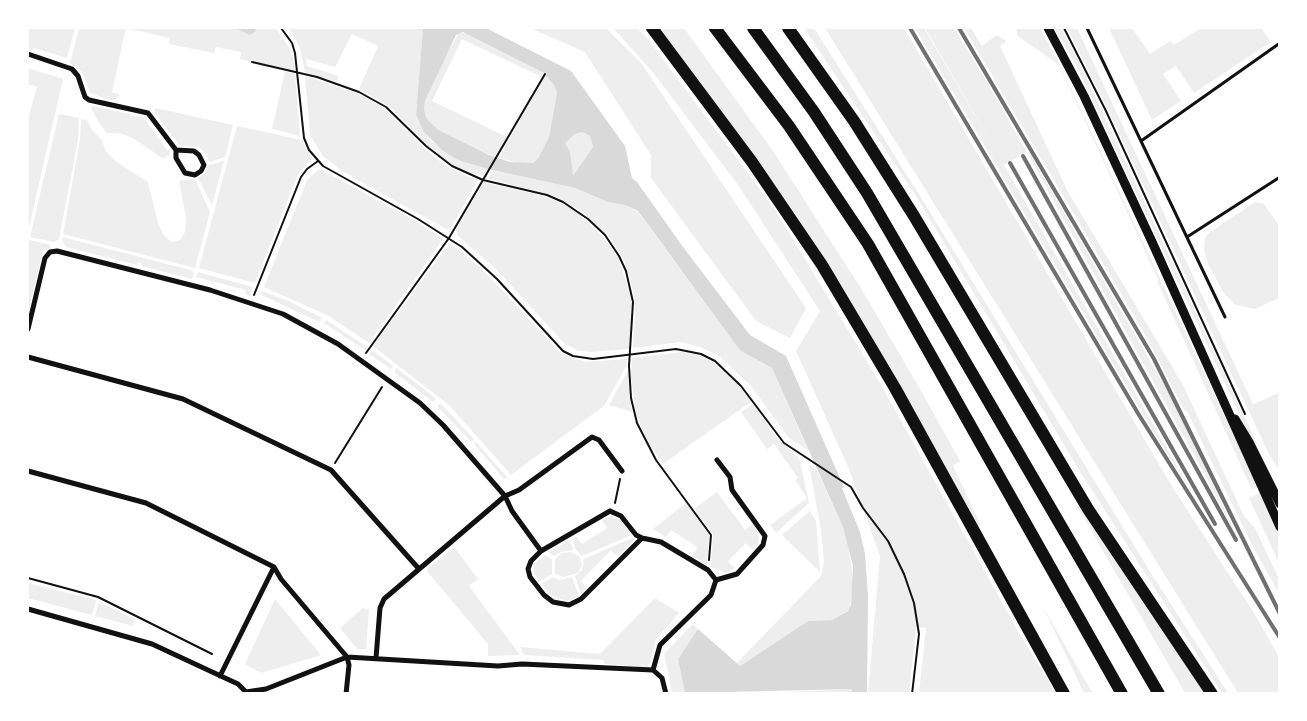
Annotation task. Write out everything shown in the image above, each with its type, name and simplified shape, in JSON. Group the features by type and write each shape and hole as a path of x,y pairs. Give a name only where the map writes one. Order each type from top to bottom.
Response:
{"highway":[{"path":"652,28 752,162 822,265 895,388 1064,694"},
{"path":"715,28 789,126 868,244 1122,694"},
{"path":"753,28 814,112 867,193 1159,694"},
{"path":"788,28 854,121 904,200 1088,509 1212,694"}],"street":[{"path":"1048,28 1088,104 1226,404 1236,432 1280,527"},
{"path":"28,54 72,69 78,76 85,96 89,100 148,113 176,150 176,158 185,173 195,175 200,171 204,165 199,155 194,151 176,150"},
{"path":"28,329 46,258 50,252 57,251 251,302 312,328 362,359 420,403 443,425 505,496 512,511 541,551"},
{"path":"28,357 176,396 331,470 419,569"},
{"path":"1226,404 1249,442 1280,504"},
{"path":"376,658 381,603 505,496 519,490 589,437 598,440 622,472"},
{"path":"716,580 736,574 764,545 765,538 762,530 732,490 730,477 717,460"},
{"path":"28,471 146,503 274,566 281,579 347,656 349,665 346,694"},
{"path":"642,538 581,599 569,605 562,605 548,599 530,577 529,564 541,551 606,512 613,511 622,516 636,535 661,542 708,570 716,580"},
{"path":"220,676 274,566"},
{"path":"654,670 660,645 711,595 716,580"},
{"path":"28,609 152,644 238,684 246,693 266,689 347,656 498,666 522,664 654,670 662,678 666,694"}],"lane":[{"path":"1087,28 1225,317"},
{"path":"1141,141 1280,43"},
{"path":"1187,237 1280,177"}],"path":[{"path":"281,28 292,43 298,73 304,138 318,161 331,172 403,210 449,238 497,278 563,352 572,356 593,359 676,349 701,354 716,361 741,386 779,438 811,461 840,478 850,487 888,541 904,574 914,603 919,634 912,694"},
{"path":"1064,28 1102,103 1245,414"},
{"path":"252,62 339,84 378,101 394,113 438,157 461,172 483,180 547,195 563,202 588,219 605,235 619,256 630,286 633,317 629,380 637,423 656,460 711,534 708,570"},
{"path":"362,359 449,238 545,74"},
{"path":"251,302 301,177 307,168 318,161"},
{"path":"331,470 387,378"},
{"path":"613,511 622,472"},
{"path":"28,578 98,597 212,654"}],"shaded area":[{"path":"28,28 75,28 67,58 34,48 32,51 28,50"},
{"path":"79,28 126,28 112,92 120,95 116,100 110,100 90,93 82,72 70,63"},
{"path":"126,28 234,28 250,35 257,28 276,28 292,52 295,71 240,59 241,52 216,47 214,53 169,44 170,38"},
{"path":"234,28 257,28 250,35"},
{"path":"289,28 423,28 416,116 430,140 458,160 488,169 484,176 464,171 449,163 424,142 389,106 359,89 378,46 352,34 335,67 306,59 307,66 339,76 337,82 305,72 300,48"},
{"path":"423,28 486,28 571,71 625,146 632,178 637,182 683,247 750,335 786,356 844,487 842,488 860,532 865,554 868,596 867,693 852,693 852,689 685,693 678,659 698,629 740,666 808,621 832,620 848,611 851,605 853,566 843,527 772,368 741,351 638,211 625,205 608,202 575,188 488,169 458,160 442,150 424,132 416,115","holes":["463,32 544,73 554,85 557,93 549,137 539,157 533,163 510,162 489,155 438,130 426,118 425,101 456,35","582,132 590,136 593,147 573,176 570,152 565,143 575,134"]},
{"path":"530,28 606,28 641,63 806,308 790,338 756,321 651,178 651,155 585,52"},
{"path":"613,28 637,28 648,39 776,211 880,383 1019,633 1056,693 919,693 926,628 916,627 909,693 868,693 880,556 849,469 796,351 820,311 738,185 652,71"},
{"path":"655,28 684,28 773,151 862,290 920,389 960,461 953,466 981,525 977,527 858,316 796,214 710,97"},
{"path":"804,28 814,28 922,199 1149,570 1228,693 1222,693 1079,470 916,196"},
{"path":"825,28 904,28 1171,485 1254,613 1279,657 1279,693 1238,693"},
{"path":"915,28 924,28 1001,159 925,28 954,28 984,77 1027,152 1004,165 1195,497 1153,431"},
{"path":"964,28 971,28 982,46 995,36 1005,40 1006,42 1000,46 1067,190 1183,385 1244,516 1255,528 1279,579 1279,593 1253,547 1187,411 1184,410 1146,336"},
{"path":"1016,28 1040,28 1056,57 1258,487 1252,490 1158,283 1158,279 1059,65 1018,36"},
{"path":"1054,28 1061,28 1079,62 1257,444 1254,445 1076,65"},
{"path":"1067,28 1077,28 1253,404 1279,393 1279,470 1268,452 1110,114"},
{"path":"1109,28 1132,28 1150,54 1170,41 1174,45 1201,28 1261,28 1271,42 1194,93 1176,66 1163,74 1181,101 1152,120"},
{"path":"459,33 467,33 544,73 542,77 462,39 432,101 507,137 496,157 461,143 437,130 426,118 424,110 425,101 442,63"},
{"path":"28,68 63,79 28,232 28,119 37,87 28,84"},
{"path":"285,72 295,74 300,136 272,129"},
{"path":"546,74 557,93 549,137 539,157 533,163 527,165 499,158"},
{"path":"305,76 357,93 384,108 425,149 441,162 462,174 478,180 451,228 446,229 342,171 323,156 310,135"},
{"path":"93,106 147,118 146,121 167,150 170,149 169,157 167,155 164,159 131,137 119,133 107,133 91,108"},
{"path":"155,108 233,125 225,157 209,162 207,155 199,147 180,146 155,113"},
{"path":"59,114 79,118 78,140 59,239 54,242 30,237"},
{"path":"81,119 87,120 92,130 102,140 105,150 115,161 148,182 158,223 164,236 172,242 180,240 185,232 186,218 179,181 195,179 210,212 195,268 63,234 80,140"},
{"path":"237,126 302,140 312,159 301,170 295,182 255,283 199,268"},
{"path":"582,132 590,136 593,147 573,177 571,174 570,156 565,143 575,134"},
{"path":"1029,152 1174,402 1242,547 1210,484 1027,153"},
{"path":"224,161 212,205 198,178 205,173 208,165"},
{"path":"318,170 322,170 414,220 443,239 369,343 327,315 264,287 307,180"},
{"path":"492,170 575,188 608,202 625,205 638,212 741,351 772,368 808,450 789,438 751,386 719,356 700,347 680,342 633,348 634,293 625,262 611,239 582,212 555,196 488,179"},
{"path":"484,182 547,197 563,204 579,214 603,237 618,257 629,290 632,305 629,349 592,352 579,351 565,344 496,269 458,236 456,229"},
{"path":"1255,202 1264,204 1280,227 1279,298 1255,309 1236,305 1224,293 1208,264 1204,250 1205,237 1210,232"},
{"path":"62,237 194,271 192,279 141,266 142,263 138,262 137,265 66,247"},
{"path":"29,240 51,245 50,248 43,251 28,313"},
{"path":"450,243 481,268 562,354 585,362 627,359 627,365 604,406 511,475 450,406 373,346"},
{"path":"198,272 253,287 250,296 245,294 246,290 196,277"},
{"path":"262,291 288,301 322,318 320,322 261,295"},
{"path":"326,320 367,347 365,350 324,323"},
{"path":"372,350 393,366 391,369 369,354"},
{"path":"682,352 700,355 713,362 752,401 663,464 648,443 636,413 631,377 632,358"},
{"path":"396,368 436,399 433,402 394,372"},
{"path":"628,370 629,395 632,412 609,405"},
{"path":"440,403 474,439 471,442 437,406"},
{"path":"753,404 777,438 799,458 809,503 776,533 770,525 807,498 795,480 798,478 774,444 767,449 741,412"},
{"path":"476,442 507,477 504,479 474,444"},
{"path":"809,465 816,468 843,527 848,544 853,580 850,609 832,620 808,621 740,666 737,663 821,576 824,562 821,530"},
{"path":"717,492 745,530 753,524 759,535 758,545 753,550 746,543 728,561 735,568 727,573 711,567 713,534 694,509"},
{"path":"1260,493 1279,535 1279,563 1249,498"},
{"path":"686,503 709,535 707,565 692,556 697,547 671,530 666,537 653,529"},
{"path":"1081,504 1204,693 1185,693 1077,506"},
{"path":"810,511 816,521 820,572 782,535"},
{"path":"611,516 620,520 632,535 582,556 576,550 572,538 576,536 582,544 607,528 602,520"},
{"path":"634,537 635,539 618,557 611,550 581,581 587,588 581,594 575,576 582,570 584,559"},
{"path":"570,540 573,550 561,552 554,556 548,552"},
{"path":"454,547 478,579 469,586 520,655 488,656 488,644 426,570"},
{"path":"571,552 579,556 582,565 578,573 563,577 555,574 555,559 562,553"},
{"path":"545,555 552,559 552,574 539,582 534,572 534,564"},
{"path":"553,577 559,580 572,577 579,597 567,601 551,595 541,584"},
{"path":"28,583 96,600 92,615 28,598"},
{"path":"655,598 679,613 656,639 650,663 647,667 605,664 603,660 524,655 520,647 600,654"},
{"path":"275,599 321,655 261,673 245,664"},
{"path":"99,602 135,619 133,626 95,616"},
{"path":"1042,605 1086,682 1093,693 1084,693"},
{"path":"363,608 369,610 366,649 357,649 340,628"},
{"path":"693,624 698,629 678,659 685,693 672,693 664,654"},
{"path":"852,689 852,694 738,694"}],"railway":[{"path":"910,28 1139,415 1280,638"},
{"path":"959,28 1154,359 1280,614"},
{"path":"1023,156 1236,540"},
{"path":"1010,163 1215,524"}]}
